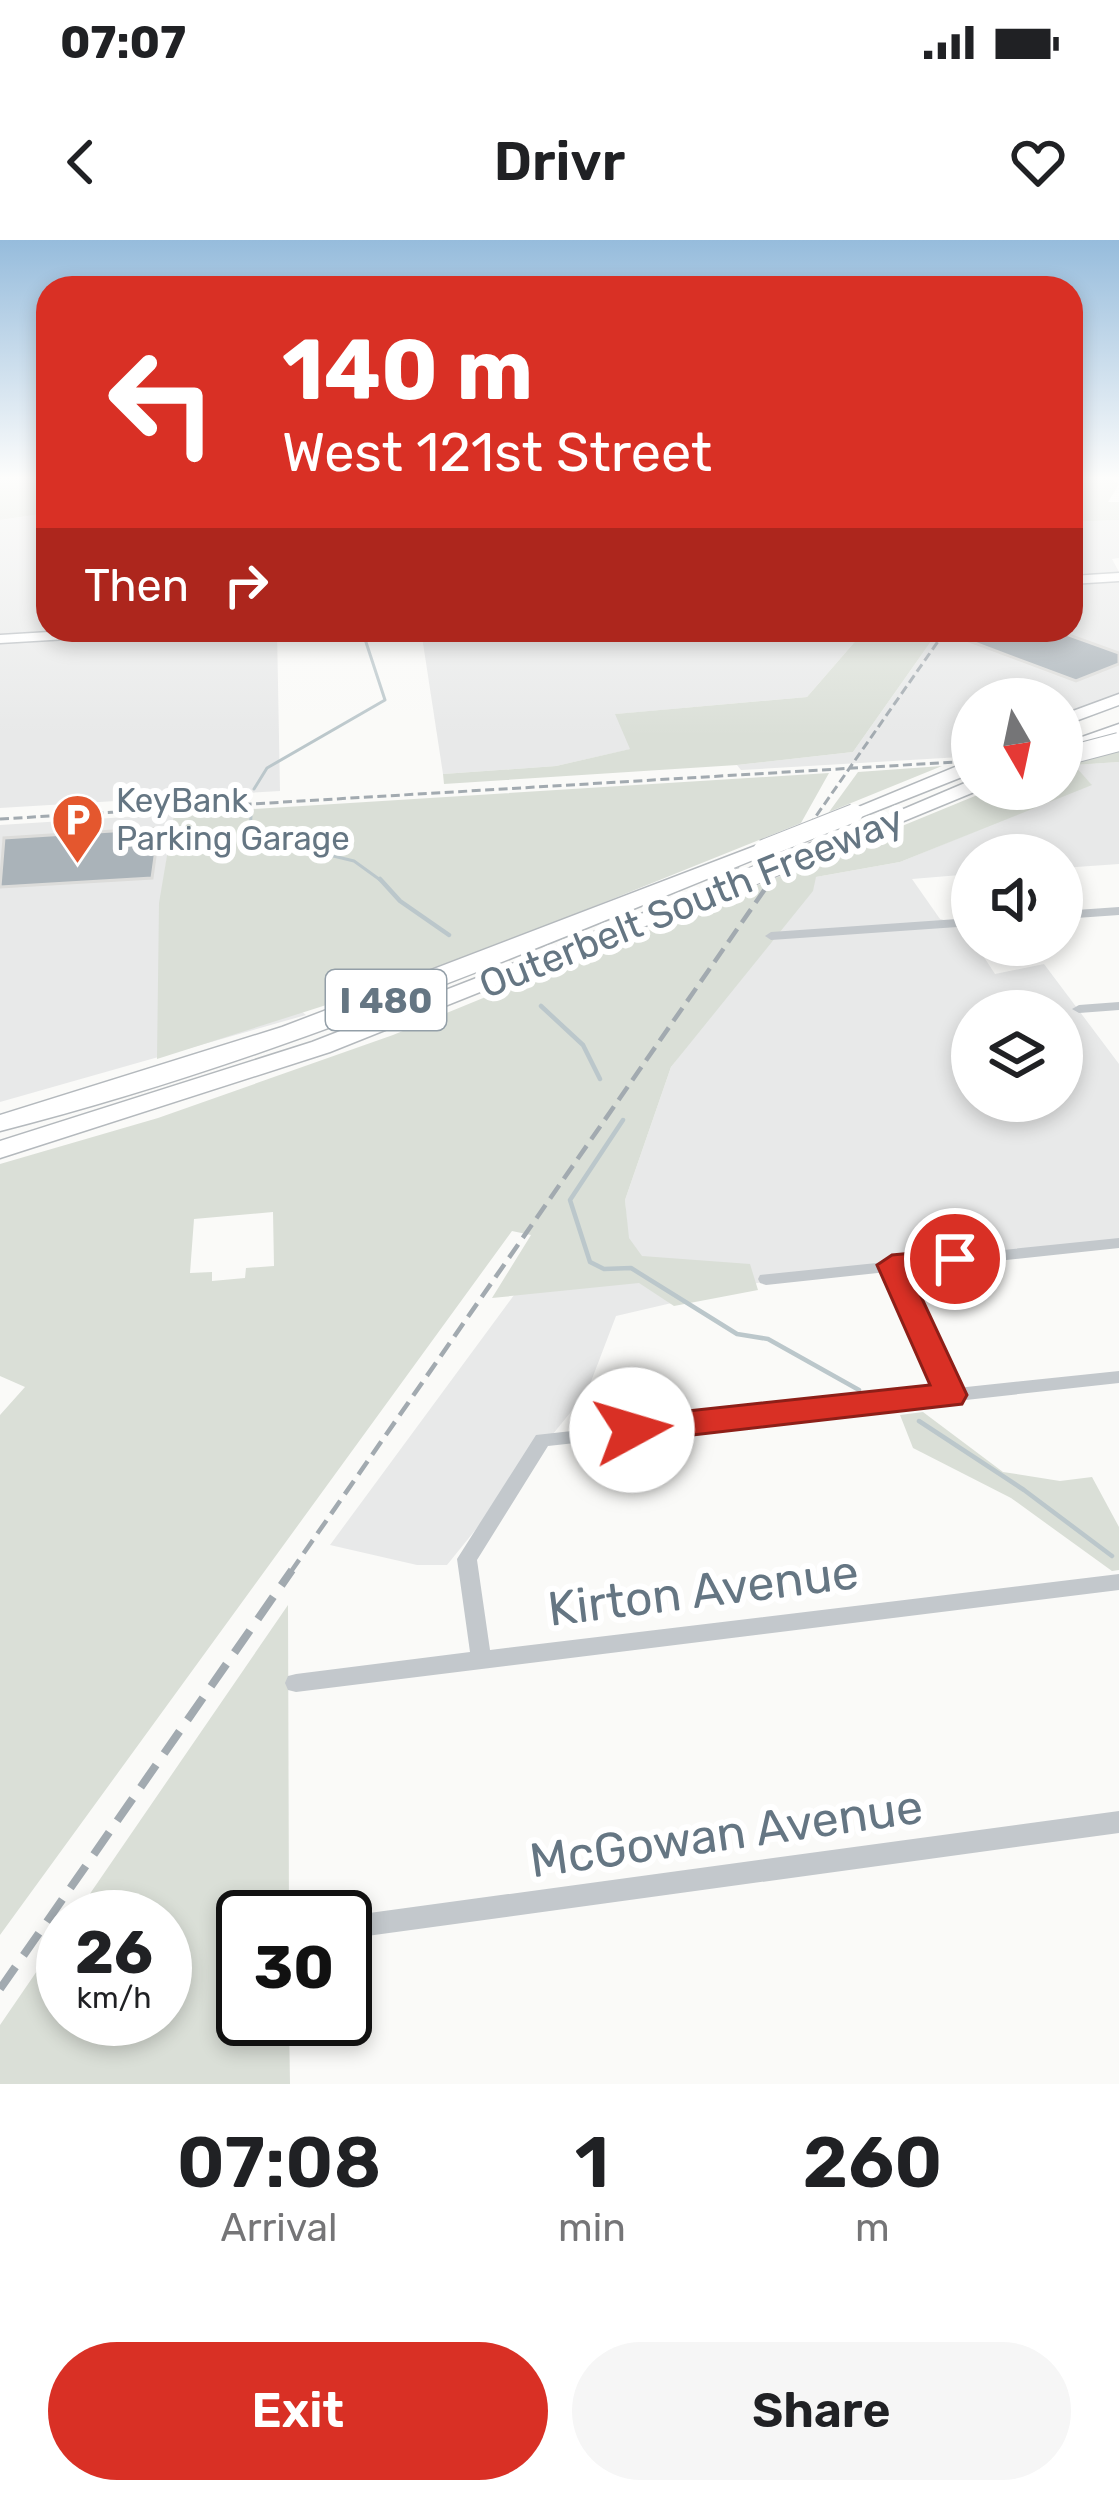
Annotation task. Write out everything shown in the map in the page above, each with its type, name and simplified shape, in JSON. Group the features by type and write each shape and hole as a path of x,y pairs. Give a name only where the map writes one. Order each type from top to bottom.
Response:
{"highway":[{"path":"1083,713 1119,699"},
{"path":"1083,724 1119,712"},
{"path":"1083,742 1119,729"},
{"path":"1083,749 1119,742"},
{"name":"Outerbelt South Freeway","path":"0,1124 387,1000 951,775"},
{"name":"Outerbelt South Freeway","path":"0,1150 186,1093 399,1019 951,795"}],"main road":[{"path":"1083,579 1119,577"},
{"path":"0,639 36,637"}],"street":[{"path":"1083,914 1119,911"},
{"path":"772,936 951,923"},
{"path":"1083,1009 1119,1006"},
{"path":"766,1279 1119,1243"},
{"path":"892,1265 951,1395"},
{"path":"481,1659 467,1559 542,1440 1119,1377"},
{"name":"Kirton Avenue","path":"296,1683 1119,1582"},
{"name":"McGowan Avenue","path":"372,1923 1119,1822"}],"shaded area":[{"path":"0,564 36,564 36,642 277,642 280,791 0,808"},
{"path":"1083,564 1115,564 1119,572 1083,574"},
{"path":"1119,579 1119,693 1105,701 1083,710 1083,678 951,678 951,758 741,770 737,765 853,752 931,642 1083,642 1083,581"},
{"path":"423,642 855,642 807,697 616,714 631,749 556,766 443,774"},
{"path":"855,642 931,642 853,752 737,765 444,784 443,774 556,766 630,749 615,714 807,697"},
{"path":"1119,746 1119,762 1083,764 1083,755"},
{"path":"1119,762 1119,864 1083,867 1083,834 969,834 1027,810 1083,810 1083,787 1091,784 1083,776 1083,764"},
{"path":"942,766 829,812 858,772"},
{"path":"829,773 801,823 436,970 157,1059 159,903 174,814"},
{"path":"951,806 951,810 1030,810 970,834 951,834 951,842 900,862 816,877 813,891 671,1067 625,1200 629,1238 642,1256 750,1264 758,1290 674,1306 639,1283 492,1298 531,1235 512,1231 0,1935 0,1415 25,1387 0,1376 0,1164 158,1118 393,1035","holes":["273,1212 274,1266 246,1268 245,1278 212,1281 212,1272 190,1273 194,1219"]},
{"path":"174,814 160,903 306,1015 0,1102 0,825"},
{"path":"951,841 951,876 912,879 940,919 951,922 951,966 990,966 995,974 1046,966 1064,990 951,990 951,1122 1083,1122 1083,1016 1119,1064 1119,1240 783,1277 616,1316 587,1392 447,1565 417,1565 330,1545 556,1238 628,1237 625,1200 671,1067 816,877 900,862"},
{"path":"923,1412 1003,1472 1060,1481 1092,1477 1119,1527 1119,1570 1112,1571 1011,1498 913,1448 900,1415"},
{"path":"288,1605 289,1890 216,1890 216,2046 289,2046 290,2084 0,2084 0,2025 36,1972 36,2046 192,2046 192,1890 93,1890"}],"building":[{"path":"1083,640 1119,653 1119,664 1083,678 1068,678 972,642"},
{"name":"KeyBank Parking Garage","path":"159,828 152,878 0,887 4,838"}],"waterway":[{"path":"254,789 267,768 385,700 366,642"},
{"path":"251,816 250,831 263,839 354,861 382,881"},
{"path":"382,881 400,901 449,935"},
{"path":"541,1006 583,1045 600,1079"},
{"path":"623,1120 570,1200 590,1262 604,1269 631,1268 737,1334 768,1339 859,1390"},
{"path":"919,1421 1024,1490 1112,1556"}],"railway":[{"path":"849,768 938,642"},
{"path":"1083,752 1119,750"},
{"path":"849,768 951,762"},
{"path":"0,819 849,768"},
{"path":"770,882 849,768"},
{"path":"290,1573 772,879"},
{"path":"0,1989 292,1570"}],"place":[{"name":"KeyBank Parking Garage","path":"77,865"}],"route":[{"path":"632,1430 951,1395 892,1265 955,1259"}]}
